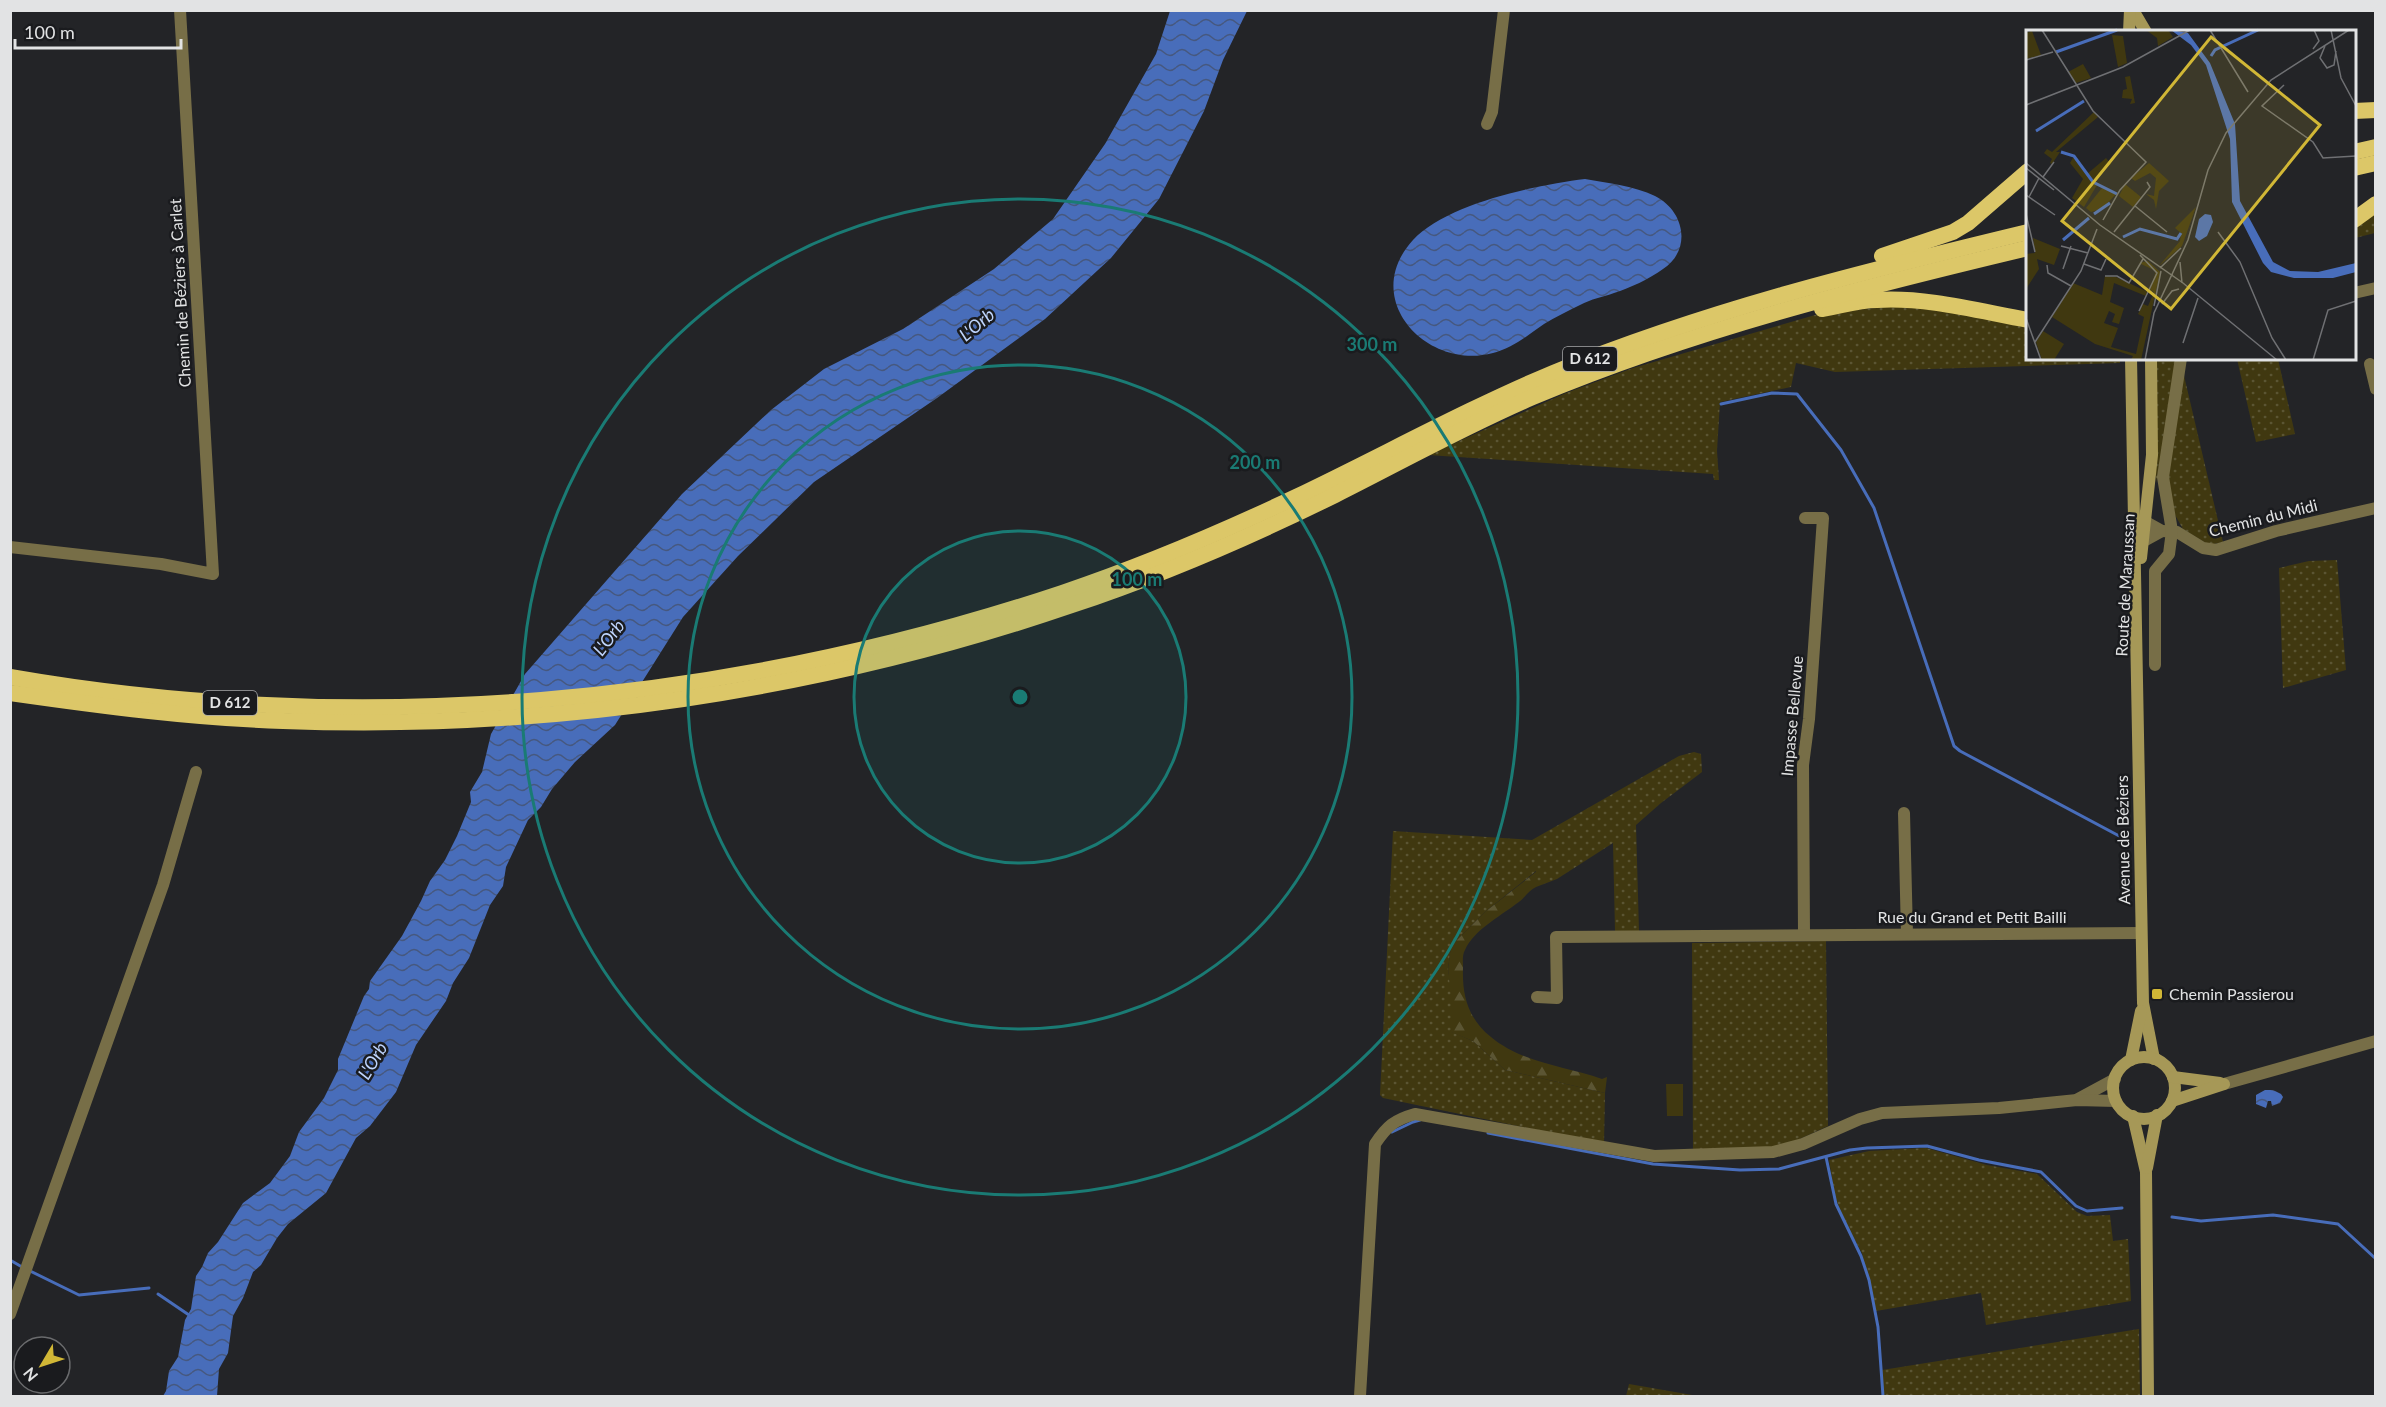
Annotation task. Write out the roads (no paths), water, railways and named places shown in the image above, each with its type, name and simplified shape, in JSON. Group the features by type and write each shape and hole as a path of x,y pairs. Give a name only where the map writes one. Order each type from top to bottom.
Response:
{"highway":[{"path":"2356,111 2376,110"},
{"path":"2356,152 2376,147"},
{"path":"2356,168 2376,163"},
{"path":"1735,307 1754,292 1901,251 1953,232 1975,217 2026,173"},
{"path":"2356,219 2376,204"},
{"name":"D 612","path":"10,677 150,697 246,704 356,707 509,717 611,707 885,644 1003,612 1064,592 1138,565 1258,514 1450,420 1550,375 1655,334 1735,307 1818,284 2026,232"},
{"name":"D 612","path":"691,689 828,672 911,654 1092,598 1206,554 1264,528 1531,398 1636,358 1730,325 1839,294 2026,248"},
{"path":"1730,325 1755,327 1812,311 1876,300 1936,303 2026,320"},
{"name":"D 612","path":"10,693 147,711 272,720 378,722 450,712"}],"main road":[{"path":"2129,30 2131,10"},
{"path":"2131,10 2145,30"},
{"name":"Route de Maraussan","path":"2131,360 2137,676"},
{"name":"Route de Maraussan","path":"2137,676 2142,542 2152,455 2151,360"},
{"name":"Avenue de Béziers","path":"2137,676 2142,1003 2154,1059"},
{"name":"Avenue de Béziers","path":"2131,1060 2142,1003"},
{"path":"2139,1057 2154,1059 2162,1063 2173,1077 2175,1093 2172,1101 2157,1116 2149,1118 2133,1116 2116,1101 2115,1079 2118,1071 2131,1060 2139,1057"},
{"path":"2173,1077 2224,1084"},
{"path":"2172,1101 2224,1084"},
{"path":"2133,1116 2146,1172"},
{"path":"2148,1396 2146,1172 2157,1116"}],"street":[{"name":"Chemin de Béziers à Carlet","path":"10,547 161,564 213,574 180,10"},
{"path":"1487,124 1492,112 1504,10"},
{"path":"2356,293 2376,288"},
{"path":"2156,665 2155,571 2169,554 2163,477 2181,360"},
{"path":"2370,364 2376,389"},
{"name":"Chemin du Midi","path":"2144,521 2186,536 2203,548 2216,550 2276,531 2376,508"},
{"name":"Impasse Bellevue","path":"1804,934 1803,765 1809,719 1823,518 1805,518"},
{"path":"2142,542 2167,531"},
{"path":"10,1314 27,1272 163,885 196,772"},
{"path":"1904,813 1907,934"},
{"name":"Rue du Grand et Petit Bailli","path":"1537,997 1557,998 1556,937 2141,933"},
{"path":"2224,1084 2376,1041"},
{"path":"2077,1100 2115,1079"},
{"path":"1360,1396 1376,1144 1386,1127 1402,1118 1415,1114 1653,1156 1773,1152 1803,1144 1860,1119 1882,1113 1999,1108 2077,1100 2116,1101"}],"water":[{"name":"L'Orb","path":"1170,11 1247,11 1223,60 1204,111 1159,199 1111,258 1045,319 937,398 814,482 738,556 683,617 615,725 575,762 552,789 541,807 528,820 506,867 503,886 490,905 469,958 453,983 446,1001 416,1045 396,1092 370,1126 356,1138 326,1193 288,1224 261,1265 253,1272 233,1316 228,1353 219,1369 217,1396 163,1396 169,1371 178,1357 185,1320 191,1309 196,1276 208,1253 218,1242 243,1203 270,1183 290,1156 299,1132 324,1098 338,1070 338,1059 369,989 370,981 402,936 430,881 445,860 471,802 470,792 482,772 491,734 525,674 682,494 771,410 824,369 903,329 994,269 1053,219 1105,144 1156,54"},
{"path":"1585,179 1638,190 1655,196 1665,203 1673,211 1681,231 1678,252 1672,261 1646,280 1584,303 1548,321 1514,345 1493,353 1468,356 1445,351 1424,341 1408,325 1397,306 1393,285 1398,263 1413,240 1428,227 1447,216 1494,198 1518,191"},
{"path":"2265,1090 2273,1090 2281,1094 2283,1097 2280,1103 2272,1106 2271,1101 2268,1101 2266,1108 2256,1104 2256,1095"}],"waterway":[{"path":"1721,404 1772,393 1797,394 1841,450 1874,508 1954,746 2123,838 2129,837"},
{"path":"1392,1132 1420,1120"},
{"path":"1488,1133 1653,1164 1740,1170 1779,1169 1850,1150 1927,1146 1979,1160 2041,1172 2076,1206 2087,1211 2122,1208"},
{"path":"1826,1157 1836,1204 1861,1256 1869,1280 1878,1327 1883,1396"},
{"path":"2172,1217 2201,1221 2273,1215 2338,1224 2376,1259"},
{"path":"10,1260 22,1267"},
{"path":"28,1270 79,1295 149,1288"},
{"path":"158,1294 189,1315"}],"place":[{"name":"Chemin Passierou","path":"2157,994"}]}
